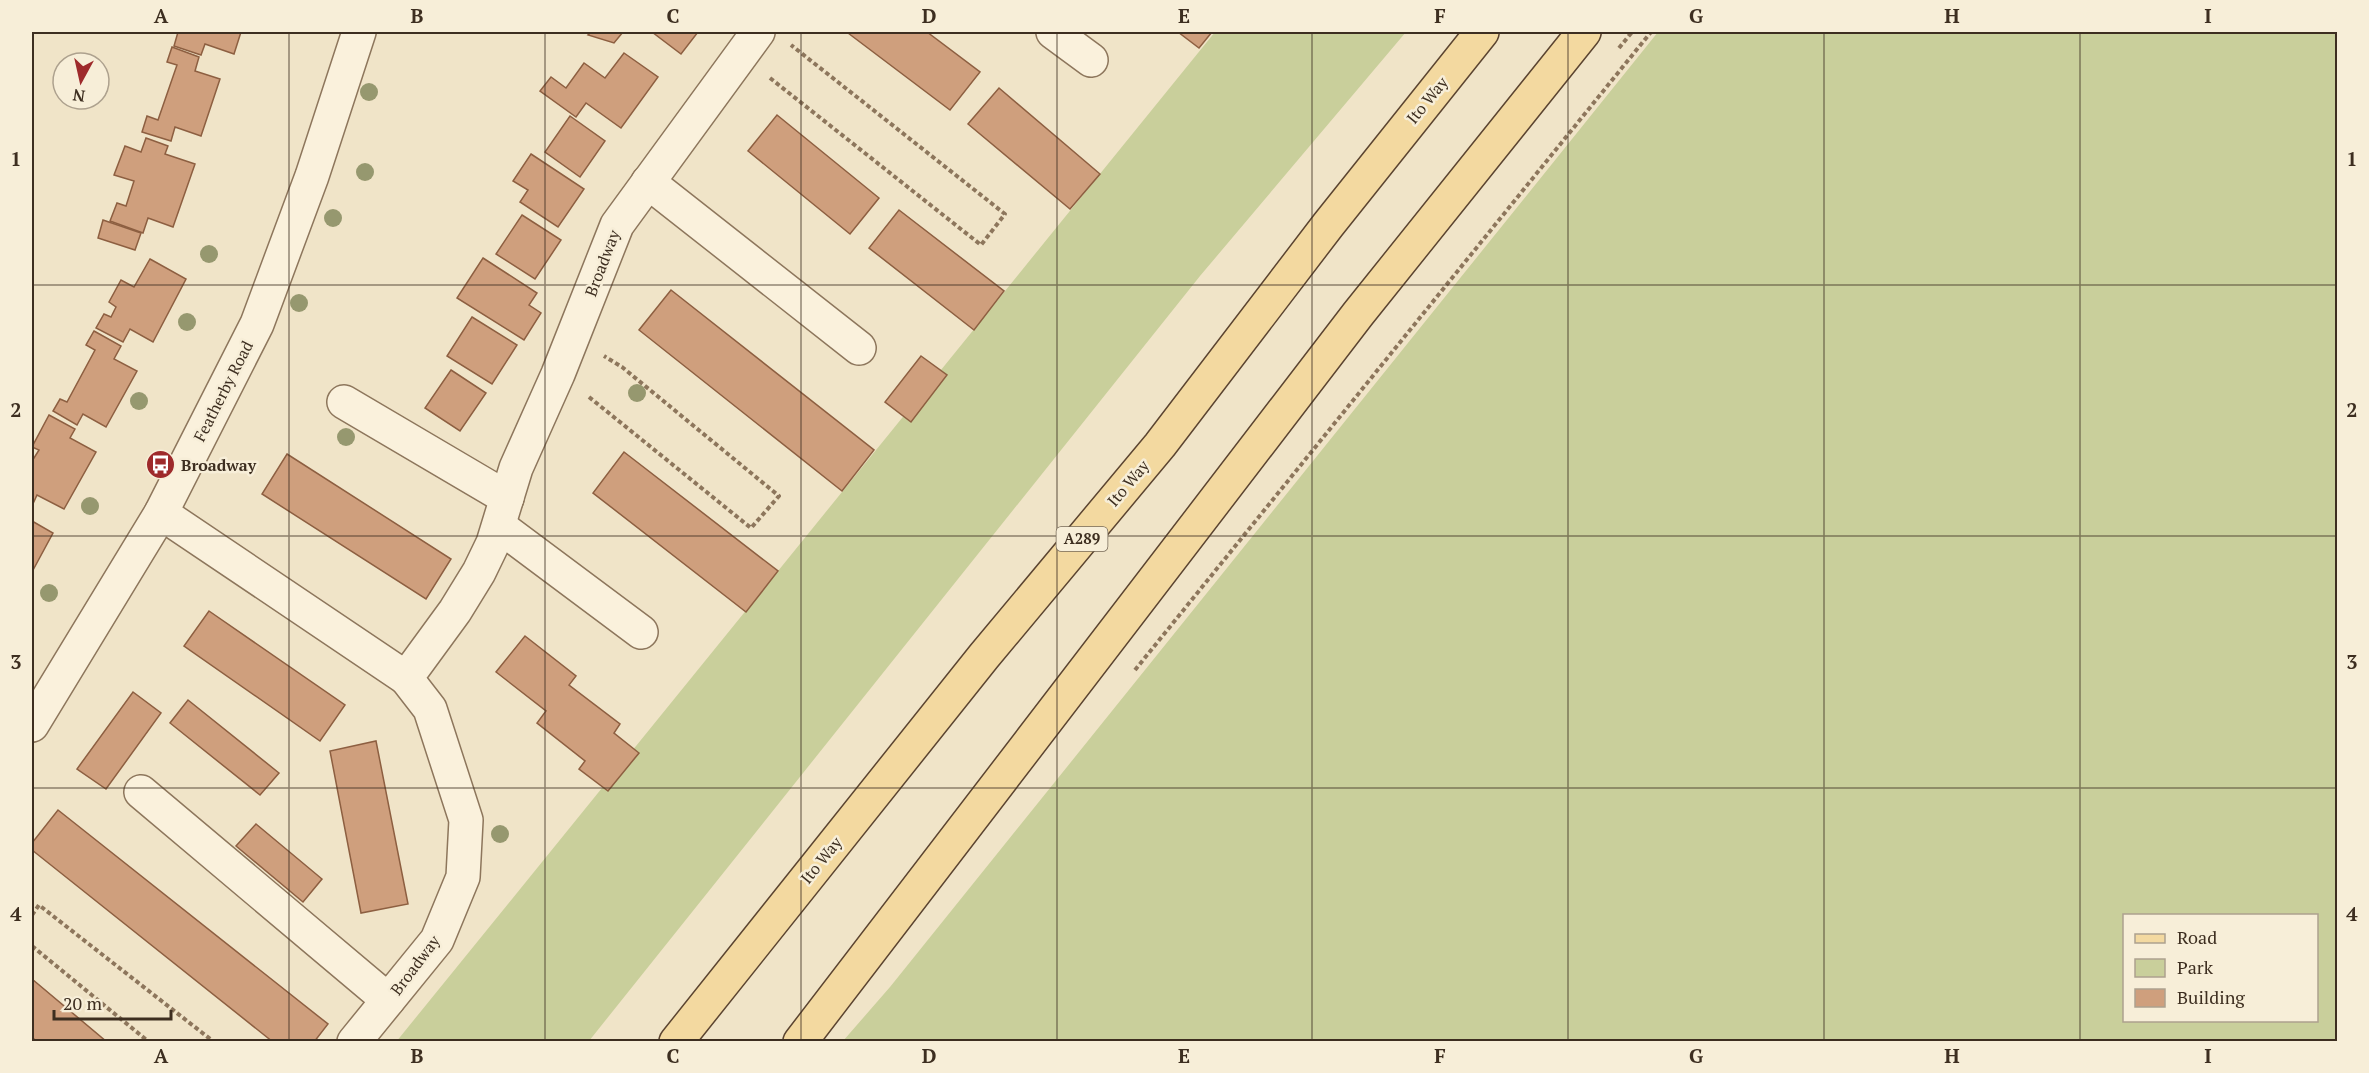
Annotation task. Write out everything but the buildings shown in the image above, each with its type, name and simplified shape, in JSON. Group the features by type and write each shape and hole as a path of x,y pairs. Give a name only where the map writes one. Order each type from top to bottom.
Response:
{"main road":[{"name":"Ito Way","path":"676,1041 984,656 1160,445 1328,225 1482,32"},
{"path":"800,1041 1358,314 1584,32"}],"street":[{"name":"Featherby Road","path":"32,725 161,513 257,324 312,176 359,32"},
{"path":"1053,32 1091,60"},
{"name":"Broadway","path":"406,678 449,620 474,581 493,543 516,468 555,382 617,225 648,182 761,42"},
{"path":"648,182 859,348"},
{"path":"344,402 503,512 641,632"},
{"name":"Broadway","path":"161,513 406,678 430,709 466,820 463,877 437,940 354,1041"},
{"path":"141,792 388,1000"}],"path":[{"path":"1128,679 1651,32"},
{"path":"761,42 1005,214 981,245 761,42"},
{"path":"555,382 592,399 751,528 779,496 622,367 573,336"},
{"path":"32,915 39,905 214,1041"},
{"path":"32,946 149,1041"}],"green space":[{"path":"1215,32 1406,32 1200,276 589,1041 396,1042"},
{"path":"1658,32 2337,32 2337,1041 843,1041 890,987"}],"place":[{"name":"Broadway","path":"160,465"}]}
